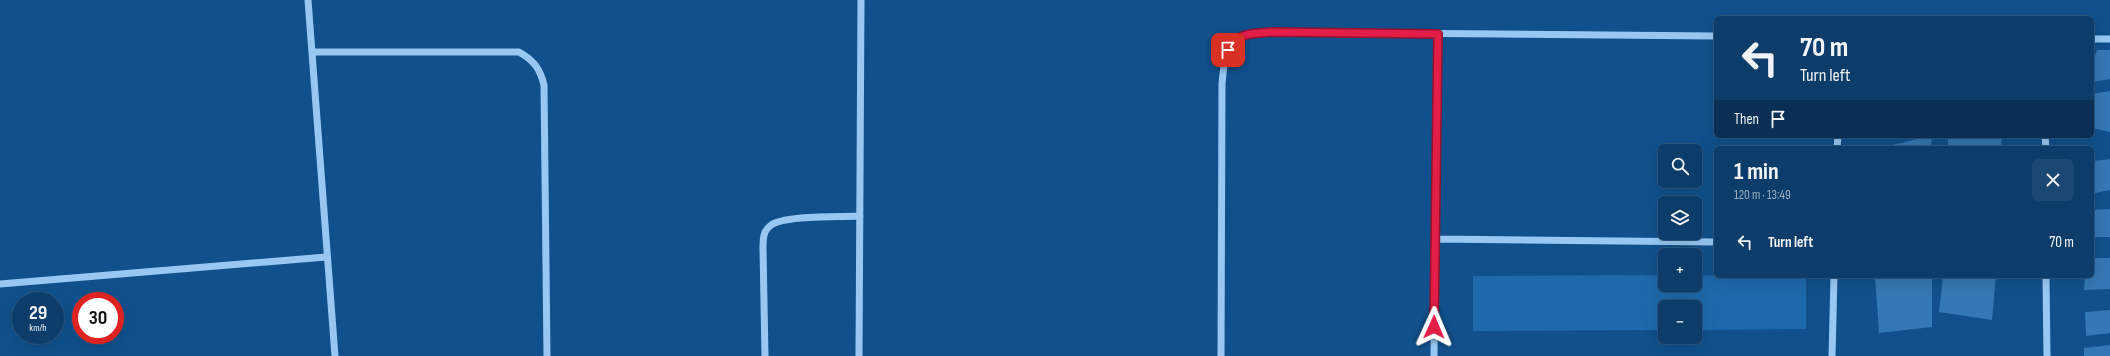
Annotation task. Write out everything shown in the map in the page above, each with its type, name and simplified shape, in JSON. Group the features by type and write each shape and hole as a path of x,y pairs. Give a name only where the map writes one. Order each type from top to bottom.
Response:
{"street":[{"path":"308,0 326,257 335,356"},
{"path":"859,356 861,0"},
{"path":"1221,356 1222,84 1224,62 1234,39 1247,35 1273,32 1714,36"},
{"path":"1434,356 1438,34"},
{"path":"2094,39 2110,39"},
{"path":"312,52 519,52 532,60 541,73 544,84 547,356"},
{"path":"765,356 763,235 769,226 781,220 860,216"},
{"path":"1436,239 1714,242"},
{"path":"0,284 326,257"},
{"path":"1832,356 1834,278"},
{"path":"2046,278 2047,356"}],"shaded area":[{"path":"1658,275 1658,292 1702,292 1702,275 1714,275 1714,278 1806,278 1806,329 1702,330 1702,300 1658,300 1658,330 1473,331 1473,276"}],"building":[{"path":"2097,50 2110,50 2110,79 2094,82 2094,59"},
{"path":"2110,91 2110,132 2094,128 2094,94"},
{"path":"1922,138 1932,138 1931,146 1888,146"},
{"path":"1948,138 2002,138 2001,146 1948,146"},
{"path":"2110,159 2110,190 2095,193 2094,161"},
{"path":"2110,209 2110,237 2094,237 2094,210"},
{"path":"2094,258 2110,258 2110,289 2084,290 2085,278 2094,278"},
{"path":"1875,278 1932,278 1932,327 1879,333"},
{"path":"1943,278 1996,278 1992,320 1939,312"},
{"path":"2110,310 2110,333 2086,336 2085,312"},
{"path":"2110,345 2110,356 2084,356 2084,348"}],"route":[{"path":"1228,50 1234,39 1247,35 1273,32 1438,34 1434,327"}]}
